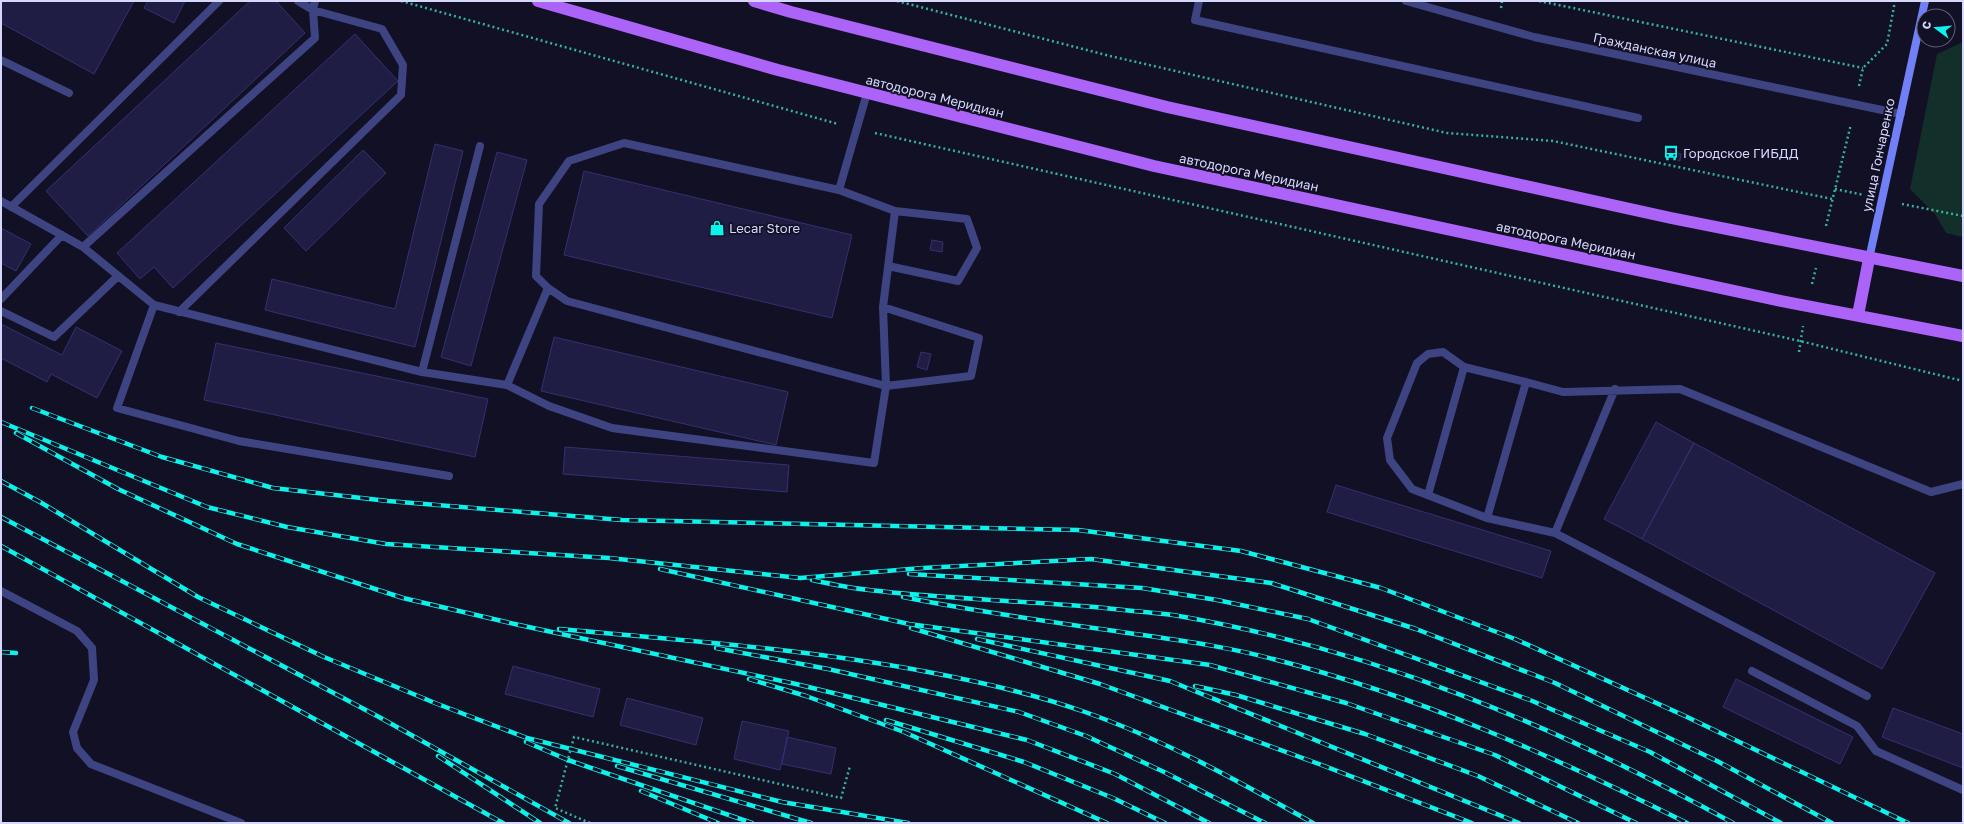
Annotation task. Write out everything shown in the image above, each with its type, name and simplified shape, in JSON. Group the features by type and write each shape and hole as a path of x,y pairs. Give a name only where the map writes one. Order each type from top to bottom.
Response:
{"main road":[{"name":"автодорога Меридиан","path":"538,1 778,70 1154,166 1807,306 1963,336"},
{"path":"754,1 798,14 1167,107 1820,249 1963,276"},
{"name":"улица Гончаренко","path":"1858,315 1869,259"}],"street":[{"path":"12,207 219,1"},
{"path":"179,312 401,95 403,64 382,29 313,10 298,1"},
{"path":"83,247 315,38 313,10 315,1"},
{"path":"1200,1 1195,20 1638,118"},
{"name":"Гражданская улица","path":"1406,1 1534,37 1901,114"},
{"name":"улица Гончаренко","path":"1869,259 1925,1"},
{"path":"1,60 69,92"},
{"path":"839,190 867,93"},
{"path":"883,307 979,338 971,376 886,386 567,301 548,288 536,276 539,204 569,161 624,143 839,190 895,211 967,219 977,248 958,282 888,266"},
{"path":"422,372 480,146"},
{"path":"1,201 83,247 154,305 422,372 507,385 549,406 612,428 874,464 886,386 883,307 895,211"},
{"path":"1,299 62,236"},
{"path":"1,311 54,337 118,276"},
{"path":"507,385 548,288"},
{"path":"154,305 117,408 239,441 449,476"},
{"path":"1867,696 1555,533 1487,518 1412,489 1390,460 1387,438 1417,363 1428,354 1443,352 1464,367 1563,392 1615,389 1680,389 1931,492 1963,484"},
{"path":"1428,495 1464,367"},
{"path":"1487,518 1526,382"},
{"path":"1555,533 1615,389"},
{"path":"1,591 77,631 92,648 94,680 73,732 77,748 91,764 241,823"},
{"path":"1752,671 1857,726 1876,751 1963,790"}],"path":[{"path":"401,1 857,129 1800,341 1963,381"},
{"path":"897,1 1110,56 1447,133 1553,141 1832,199"},
{"path":"1539,1 1863,68"},
{"path":"1799,352 1807,306 1856,104 1863,68 1887,44 1895,1"},
{"path":"590,823 555,808 574,737 841,798 850,766"}],"green space":[{"path":"1963,42 1963,237 1946,233 1935,214 1910,189 1937,54 1950,48 1956,48 1956,45"}],"building":[{"path":"1,1 134,1 94,74 1,23"},
{"path":"148,1 185,1 174,23 144,8"},
{"path":"250,1 276,1 305,33 88,236 46,191"},
{"path":"355,34 398,81 173,288 154,267 140,279 117,253"},
{"path":"435,144 463,151 415,347 265,310 272,279 395,309"},
{"path":"363,150 386,173 306,251 284,228"},
{"path":"1668,150 1681,154 1680,161 1667,158"},
{"path":"497,152 527,160 471,366 441,357"},
{"path":"584,171 852,235 832,318 564,255"},
{"path":"1,228 31,244 16,271 1,263"},
{"path":"932,240 943,242 942,252 930,250"},
{"path":"1,324 62,355 76,327 122,351 97,398 51,374 47,382 1,358"},
{"path":"554,337 788,392 776,445 541,391"},
{"path":"216,343 488,399 475,457 204,400"},
{"path":"921,352 931,354 927,370 917,367"},
{"path":"1656,422 1694,443 1642,539 1604,519"},
{"path":"1694,443 1935,573 1882,669 1642,539"},
{"path":"565,447 789,465 787,492 563,474"},
{"path":"1336,485 1551,551 1542,578 1327,512"},
{"path":"513,666 600,689 593,717 505,694"},
{"path":"1736,679 1853,737 1840,764 1723,707"},
{"path":"627,698 703,718 696,745 620,725"},
{"path":"1893,708 1963,734 1963,768 1882,737"},
{"path":"742,721 789,731 780,770 734,759"},
{"path":"787,737 836,748 831,774 782,764"}],"railway":[{"path":"32,408 162,457 273,488 388,501 622,520 1078,530 1241,551 1381,588 1515,639 1685,716 1908,823"},
{"path":"1,422 207,507 287,527 386,544 609,558 800,578 923,568 1091,559 1271,583 1416,629 1555,683 1717,761 1832,823"},
{"path":"16,433 118,489 237,544 403,598 519,625 796,684 1027,740 1115,774 1209,823"},
{"path":"1,481 40,502 198,597 324,657 435,703 527,738 782,802 908,823"},
{"path":"1,517 379,717 569,823"},
{"path":"1,546 503,823"},
{"path":"660,569 909,624 1210,665 1346,703 1495,755 1636,823"},
{"path":"909,574 1142,588 1217,600 1308,619 1530,700 1650,752 1781,823"},
{"path":"812,580 855,588 898,593 1105,608 1173,615 1248,630 1320,648 1392,670 1462,695 1531,724 1599,754 1733,823"},
{"path":"903,597 1009,616 1214,646 1253,654 1327,674 1433,709 1536,751 1687,823"},
{"path":"911,628 1100,684 1319,764 1472,823"},
{"path":"559,629 698,641 836,657 928,672 1007,689 1085,712 1144,735 1230,777 1313,823"},
{"path":"977,639 1170,681 1519,823"},
{"path":"716,648 828,669 1019,712 1086,736 1162,771 1265,823"},
{"path":"1,652 16,653"},
{"path":"749,679 806,696 904,732 1107,823"},
{"path":"1195,686 1236,695 1365,734 1478,776 1578,823"},
{"path":"886,720 1024,762 1113,798 1165,823"},
{"path":"526,742 568,760 752,823"},
{"path":"438,756 540,823"},
{"path":"617,766 811,823"},
{"path":"641,791 718,823"}],"place":[{"name":"Городское ГИБДД","path":"1671,153"},
{"name":"Lecar Store","path":"717,228"}]}
